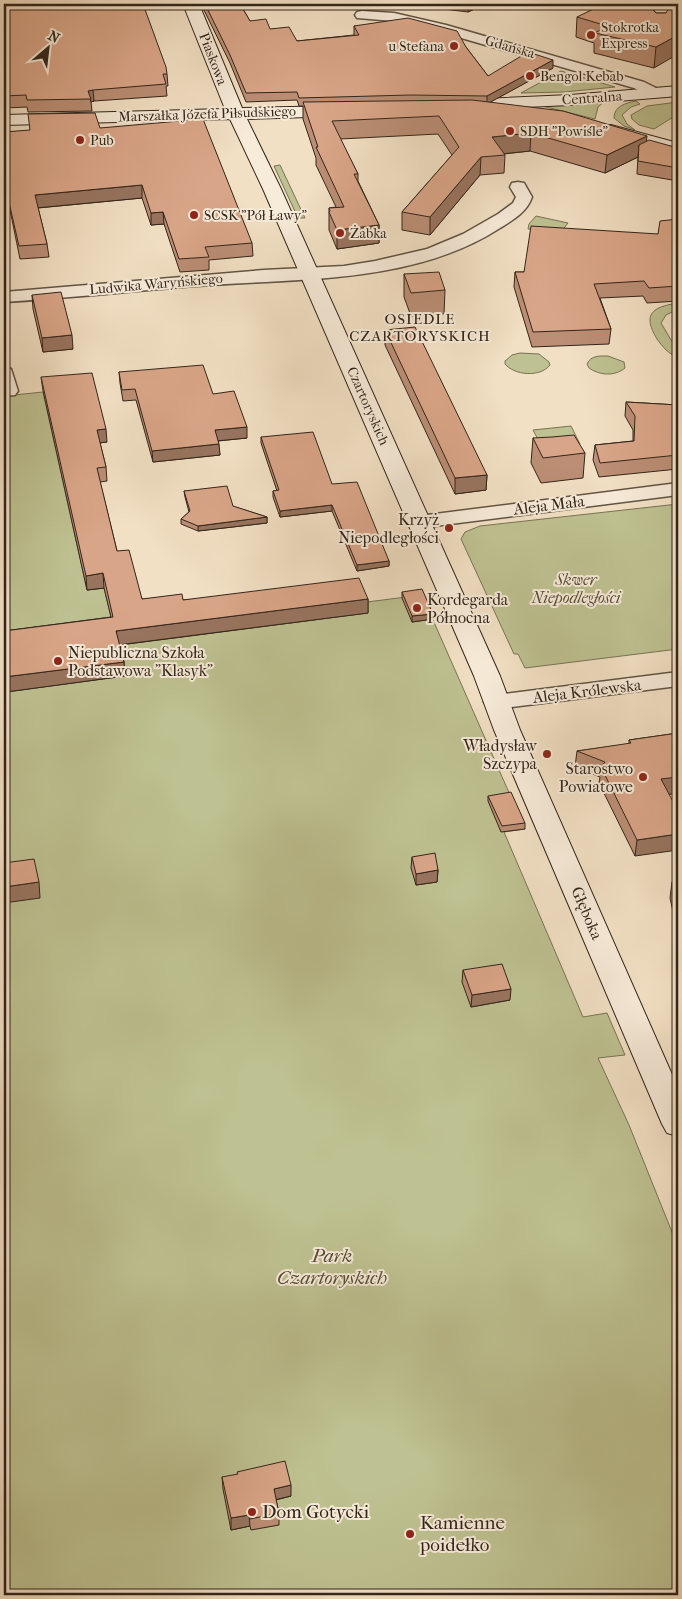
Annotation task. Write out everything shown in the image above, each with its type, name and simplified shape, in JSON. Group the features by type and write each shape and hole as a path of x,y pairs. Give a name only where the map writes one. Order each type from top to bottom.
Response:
{"main road":[{"name":"Piaskowa","path":"192,4 235,113"},
{"name":"Centralna","path":"560,118 507,112 445,109 678,91"},
{"path":"654,93 614,104 604,118 636,136 678,148"},
{"name":"Marszałka Józefa Piłsudskiego","path":"4,120 353,111"},
{"name":"Czartoryskich","path":"235,113 309,272 487,676 496,702"},
{"name":"Głęboka","path":"496,702 678,1124"}],"street":[{"name":"Gdańska","path":"362,15 394,17 456,32 639,85 654,93"},
{"name":"Ludwika Waryńskiego","path":"4,297 309,272 355,270 443,251 474,237 514,211 522,202 524,197 518,187"},
{"name":"Aleja Mała","path":"419,522 517,508 678,489"},
{"name":"Aleja Królewska","path":"496,702 678,679"}],"green space":[{"path":"561,71 615,87 564,92 521,93"},
{"path":"605,101 598,107 595,119 542,106"},
{"path":"636,101 640,104 631,107 622,115 627,124 635,130 624,126 614,118 618,108"},
{"path":"678,102 678,114 654,129 639,125 632,119 631,115 647,106"},
{"path":"280,165 305,218 298,218 274,166"},
{"path":"536,216 568,223 561,232 528,229 529,224"},
{"path":"678,303 678,309 666,315 661,323 674,345 678,348 678,357 669,352 657,339 650,323 650,318 656,310"},
{"path":"520,353 539,354 550,365 540,372 534,373 514,371 505,364 505,361 512,355"},
{"path":"608,356 624,362 625,368 616,373 607,374 589,368 587,364 596,357"},
{"name":"Park Czartoryskich","path":"43,392 87,590 104,588 115,634 422,595 525,829 504,832 583,1017 607,1013 625,1055 598,1058 629,1125 678,1247 678,1595 4,1595 4,396"},
{"path":"571,426 580,444 542,447 533,430"},
{"name":"Skwer Niepodległości","path":"678,504 678,649 525,668 518,654 514,654 461,539 465,532 480,526"}],"building":[{"path":"4,4 143,4 166,67 167,74 163,74 166,84 88,91 91,99 27,100 26,95 4,96"},
{"path":"205,4 240,4 250,21 266,19 270,29 289,27 297,41 359,35 354,26 408,18 457,31 466,47 488,76 528,52 553,60 487,96 410,95 299,98 297,92 246,93"},
{"path":"604,4 648,4 653,5 652,9 656,13 666,13 671,4 678,4 678,35 656,47 595,33 607,26 577,17"},
{"path":"472,100 563,111 647,136 607,155 531,133 492,137 505,155 481,157 430,217 402,212 459,147 439,116 332,121 358,174 354,174 379,225 337,230 329,208 344,207 316,147 318,147 303,102"},
{"path":"95,113 100,128 203,119 252,243 205,247 209,257 179,259 163,212 151,213 142,185 35,195 47,244 19,246 8,198 4,198 4,132 30,130 28,114"},
{"path":"649,140 678,148 678,168 638,161 639,145"},
{"path":"678,219 678,286 649,288 644,281 594,284 611,329 533,332 515,272 524,272 531,226 658,234 660,221"},
{"path":"439,272 445,290 411,293 404,274"},
{"path":"61,292 72,335 42,338 32,295"},
{"path":"415,327 487,475 455,478 385,330"},
{"path":"203,365 213,394 234,391 247,427 215,430 219,444 152,451 135,389 122,390 119,372"},
{"path":"92,373 106,429 97,430 106,467 97,468 117,551 129,550 142,599 182,594 183,600 359,578 368,599 116,631 124,662 4,677 4,631 113,617 103,573 86,576 41,377"},
{"path":"626,402 678,405 678,455 600,463 595,445 634,441 635,416"},
{"path":"313,432 332,484 357,482 389,561 357,565 332,505 280,511 273,491 279,490 261,437"},
{"path":"574,435 585,453 543,458 533,438 552,437"},
{"path":"227,486 233,506 267,517 198,526 181,519 190,511 184,491"},
{"name":"Kordegarda Północna","path":"422,589 433,614 412,616 402,592"},
{"path":"678,733 678,777 661,779 678,811 678,834 637,840 601,767 605,762 577,751 631,743 629,740"},
{"path":"511,792 525,823 502,826 488,796"},
{"path":"435,853 438,870 416,874 412,857"},
{"path":"34,859 39,882 4,887 4,863"},
{"path":"672,882 678,882 678,909"},
{"path":"502,964 511,989 472,995 463,970"},
{"name":"Dom Gotycki","path":"285,1461 291,1485 274,1489 279,1513 250,1519 249,1515 231,1518 222,1477"}],"place":[{"name":"Stokrotka Express","path":"591,35"},
{"name":"u Stefana","path":"454,46"},
{"name":"Bengol Kebab","path":"530,76"},
{"name":"SDH \"Powiśle\"","path":"510,131"},
{"name":"Pub","path":"80,140"},
{"name":"SCSK \"Pół Ławy\"","path":"194,215"},
{"name":"Żabka","path":"340,233"},
{"name":"Krzyż Niepodległości","path":"449,528"},
{"name":"Kordegarda Północna","path":"417,608"},
{"name":"Niepubliczna Szkoła Podstawowa \"Klasyk\"","path":"58,661"},
{"name":"Władysław Szczypa","path":"547,754"},
{"name":"Starostwo Powiatowe","path":"643,777"},
{"name":"Dom Gotycki","path":"252,1512"},
{"name":"Kamienne poidełko","path":"410,1534"}],"district":[{"name":"OSIEDLE CZARTORYSKICH","path":"420,328"}]}
